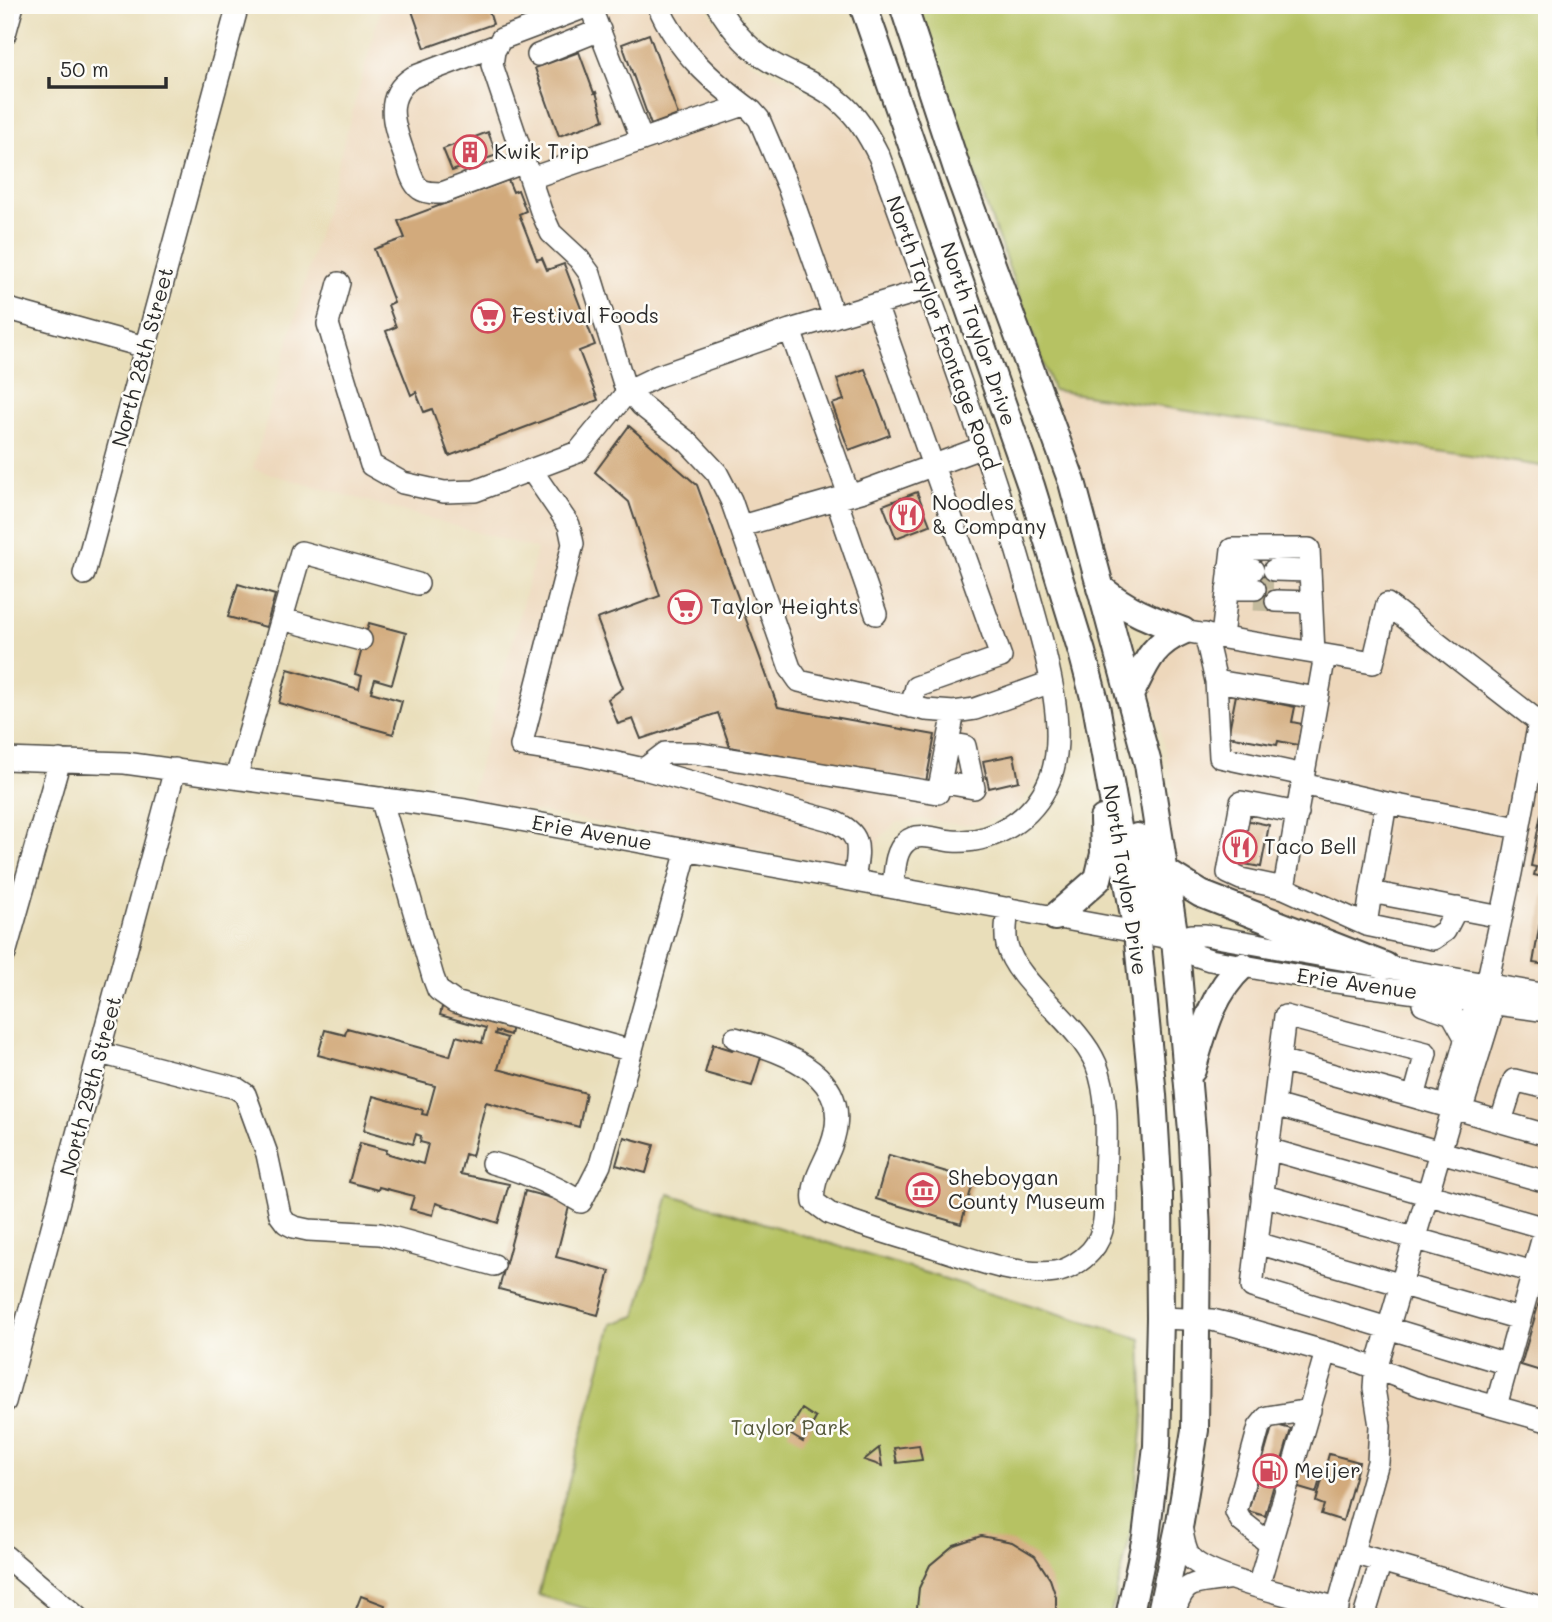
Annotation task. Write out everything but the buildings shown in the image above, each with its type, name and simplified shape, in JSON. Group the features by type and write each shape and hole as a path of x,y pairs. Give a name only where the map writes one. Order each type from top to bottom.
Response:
{"main road":[{"name":"North Taylor Drive","path":"863,5 1031,486 1082,652 1096,705 1137,932 1156,1133 1160,1318 1157,1446 1146,1537 1129,1617"},
{"name":"North Taylor Drive","path":"903,5 959,175 1072,482 1148,764 1175,939 1194,1142 1197,1221 1195,1430 1180,1522 1160,1617"},
{"path":"1100,588 1138,615 1203,634"},
{"path":"1130,695 1155,647 1168,637 1203,634"},
{"path":"1055,917 1095,883 1104,854 1096,705"},
{"path":"1096,705 1134,817 1152,910 1163,928 1175,939"},
{"path":"1164,871 1201,894 1385,966"},
{"path":"1137,932 1154,953 1159,970 1167,1032 1188,1085"},
{"path":"1188,1085 1211,1010 1221,989 1242,966"}],"street":[{"path":"5,34 13,5"},
{"name":"North 28th Street","path":"84,574 238,5"},
{"path":"642,140 591,5 524,19 501,39 494,51 492,65 541,211 551,233 579,259 590,274 624,384 641,405 689,443 717,473 732,500 790,668 799,681 933,712 975,709 1051,682"},
{"path":"657,5 682,49 699,68 760,120 786,180 834,317"},
{"name":"North Taylor Frontage Road","path":"717,5 737,35 754,50 772,63 824,89 841,102 867,131 882,163 984,447 1013,537 1051,682 1057,730 1054,768 1032,810 1000,832 983,839 952,841 919,836 911,838 900,850 893,887"},
{"path":"538,55 600,30"},
{"path":"498,45 404,83 393,106 393,120 413,180 420,189 442,193 642,140 744,105"},
{"path":"339,283 328,324 371,465 403,483 444,492 475,491 578,452 629,390 658,376 790,330 927,289"},
{"path":"876,305 1001,657 916,687 911,707"},
{"path":"5,308 145,347"},
{"path":"790,330 843,497 876,614"},
{"path":"741,526 843,497 984,447"},
{"path":"532,471 569,525 573,544 522,746 644,769 848,827 854,835 857,849 854,880"},
{"path":"1284,888 1298,813 1303,780 1317,698 1319,654 1308,549 1232,549 1228,583 1203,634 1216,681 1220,757 1303,780 1385,803 1519,828"},
{"path":"236,778 301,552 418,584"},
{"path":"1228,583 1310,585"},
{"path":"1228,583 1310,585"},
{"path":"1180,1522 1190,1557 1199,1564 1229,1579 1336,1612 1379,1453 1380,1420 1373,1385 1376,1368 1453,1108 1450,1093 1465,1039 1473,1013 1485,993 1539,722 1387,604 1373,663 1203,634"},
{"path":"282,619 361,640"},
{"path":"1216,681 1317,698"},
{"path":"644,769 665,753 695,753 938,793 954,712"},
{"path":"940,782 974,788 965,746 948,743"},
{"name":"Erie Avenue","path":"5,759 125,763 465,810 1175,939 1192,934 1205,935 1385,966 1547,1011"},
{"path":"5,954 60,760"},
{"name":"North 29th Street","path":"5,1402 175,769"},
{"path":"381,798 438,990 455,1002 632,1051"},
{"path":"1298,813 1241,802 1228,873 1241,879 1284,888 1366,925 1433,939 1445,931 1457,908"},
{"path":"1366,925 1385,803"},
{"path":"492,1163 525,1172 581,1202 600,1165 687,850"},
{"path":"1371,892 1502,917"},
{"path":"735,1038 775,1049 793,1059 814,1072 833,1096 838,1110 837,1124 813,1191 814,1202 829,1213 965,1257 1021,1271 1055,1272 1070,1267 1091,1250 1100,1236 1105,1216 1106,1150 1102,1083 1095,1062 1078,1034 1025,976 1009,952 1006,942 1008,908"},
{"name":"Erie Avenue","path":"1175,939 1192,954 1322,980 1485,993 1547,995"},
{"path":"1322,980 1448,1011 1458,1021 1465,1039"},
{"path":"1453,1108 1465,1099 1490,1018 1485,993"},
{"path":"1414,1097 1426,1053 1285,1016 1252,1287 1507,1364"},
{"path":"100,1053 236,1088 245,1094 267,1154 280,1215 286,1223 308,1230 380,1234 494,1265"},
{"path":"1280,1060 1547,1135"},
{"path":"1501,1121 1514,1080 1547,1088"},
{"path":"1274,1105 1547,1182"},
{"path":"1268,1149 1546,1225 1496,1406"},
{"path":"1262,1195 1533,1272"},
{"path":"1257,1243 1520,1319"},
{"path":"1160,1318 1196,1319 1233,1325 1326,1352 1422,1385 1547,1421"},
{"path":"1258,1587 1326,1352"},
{"path":"1270,1544 1241,1521 1236,1512 1258,1427 1267,1417 1310,1409"},
{"path":"1353,1553 1547,1609"},
{"path":"5,1556 77,1617"},
{"path":"1364,1617 1381,1561"},
{"path":"1174,1617 1180,1597 1188,1588 1200,1581 1229,1579"}],"shaded area":[{"path":"382,5 705,5 722,32 748,60 817,97 843,117 865,146 987,479 1038,656 1048,723 1047,752 1043,769 1035,784 1019,804 1005,815 978,824 963,825 922,819 896,823 878,840 869,870 470,800 537,549 253,469"},
{"path":"1053,390 1547,467 1547,982 1353,946 1178,870 1167,832 1173,788 1150,682 1156,615 1111,580"},
{"path":"1246,976 1321,986 1434,1012 1547,1018 1547,1617 1178,1617 1198,1510 1205,1438 1201,1074 1218,1010"}],"green space":[{"path":"914,5 1547,5 1547,467 1053,390"},
{"name":"Taylor Park","path":"669,1194 1141,1339 1144,1413 1131,1534 1110,1617 614,1617 538,1595 612,1324 636,1316"}],"tunnel":[{"path":"1252,579 1276,579"},
{"path":"1254,600 1276,601"}],"place":[{"name":"Kwik Trip","path":"470,152"},
{"name":"Festival Foods","path":"488,316"},
{"name":"Noodles & Company","path":"907,515"},
{"name":"Taylor Heights","path":"685,607"},
{"name":"Taco Bell","path":"1240,847"},
{"name":"Sheboygan County Museum","path":"923,1190"},
{"name":"Meijer","path":"1270,1471"}]}
